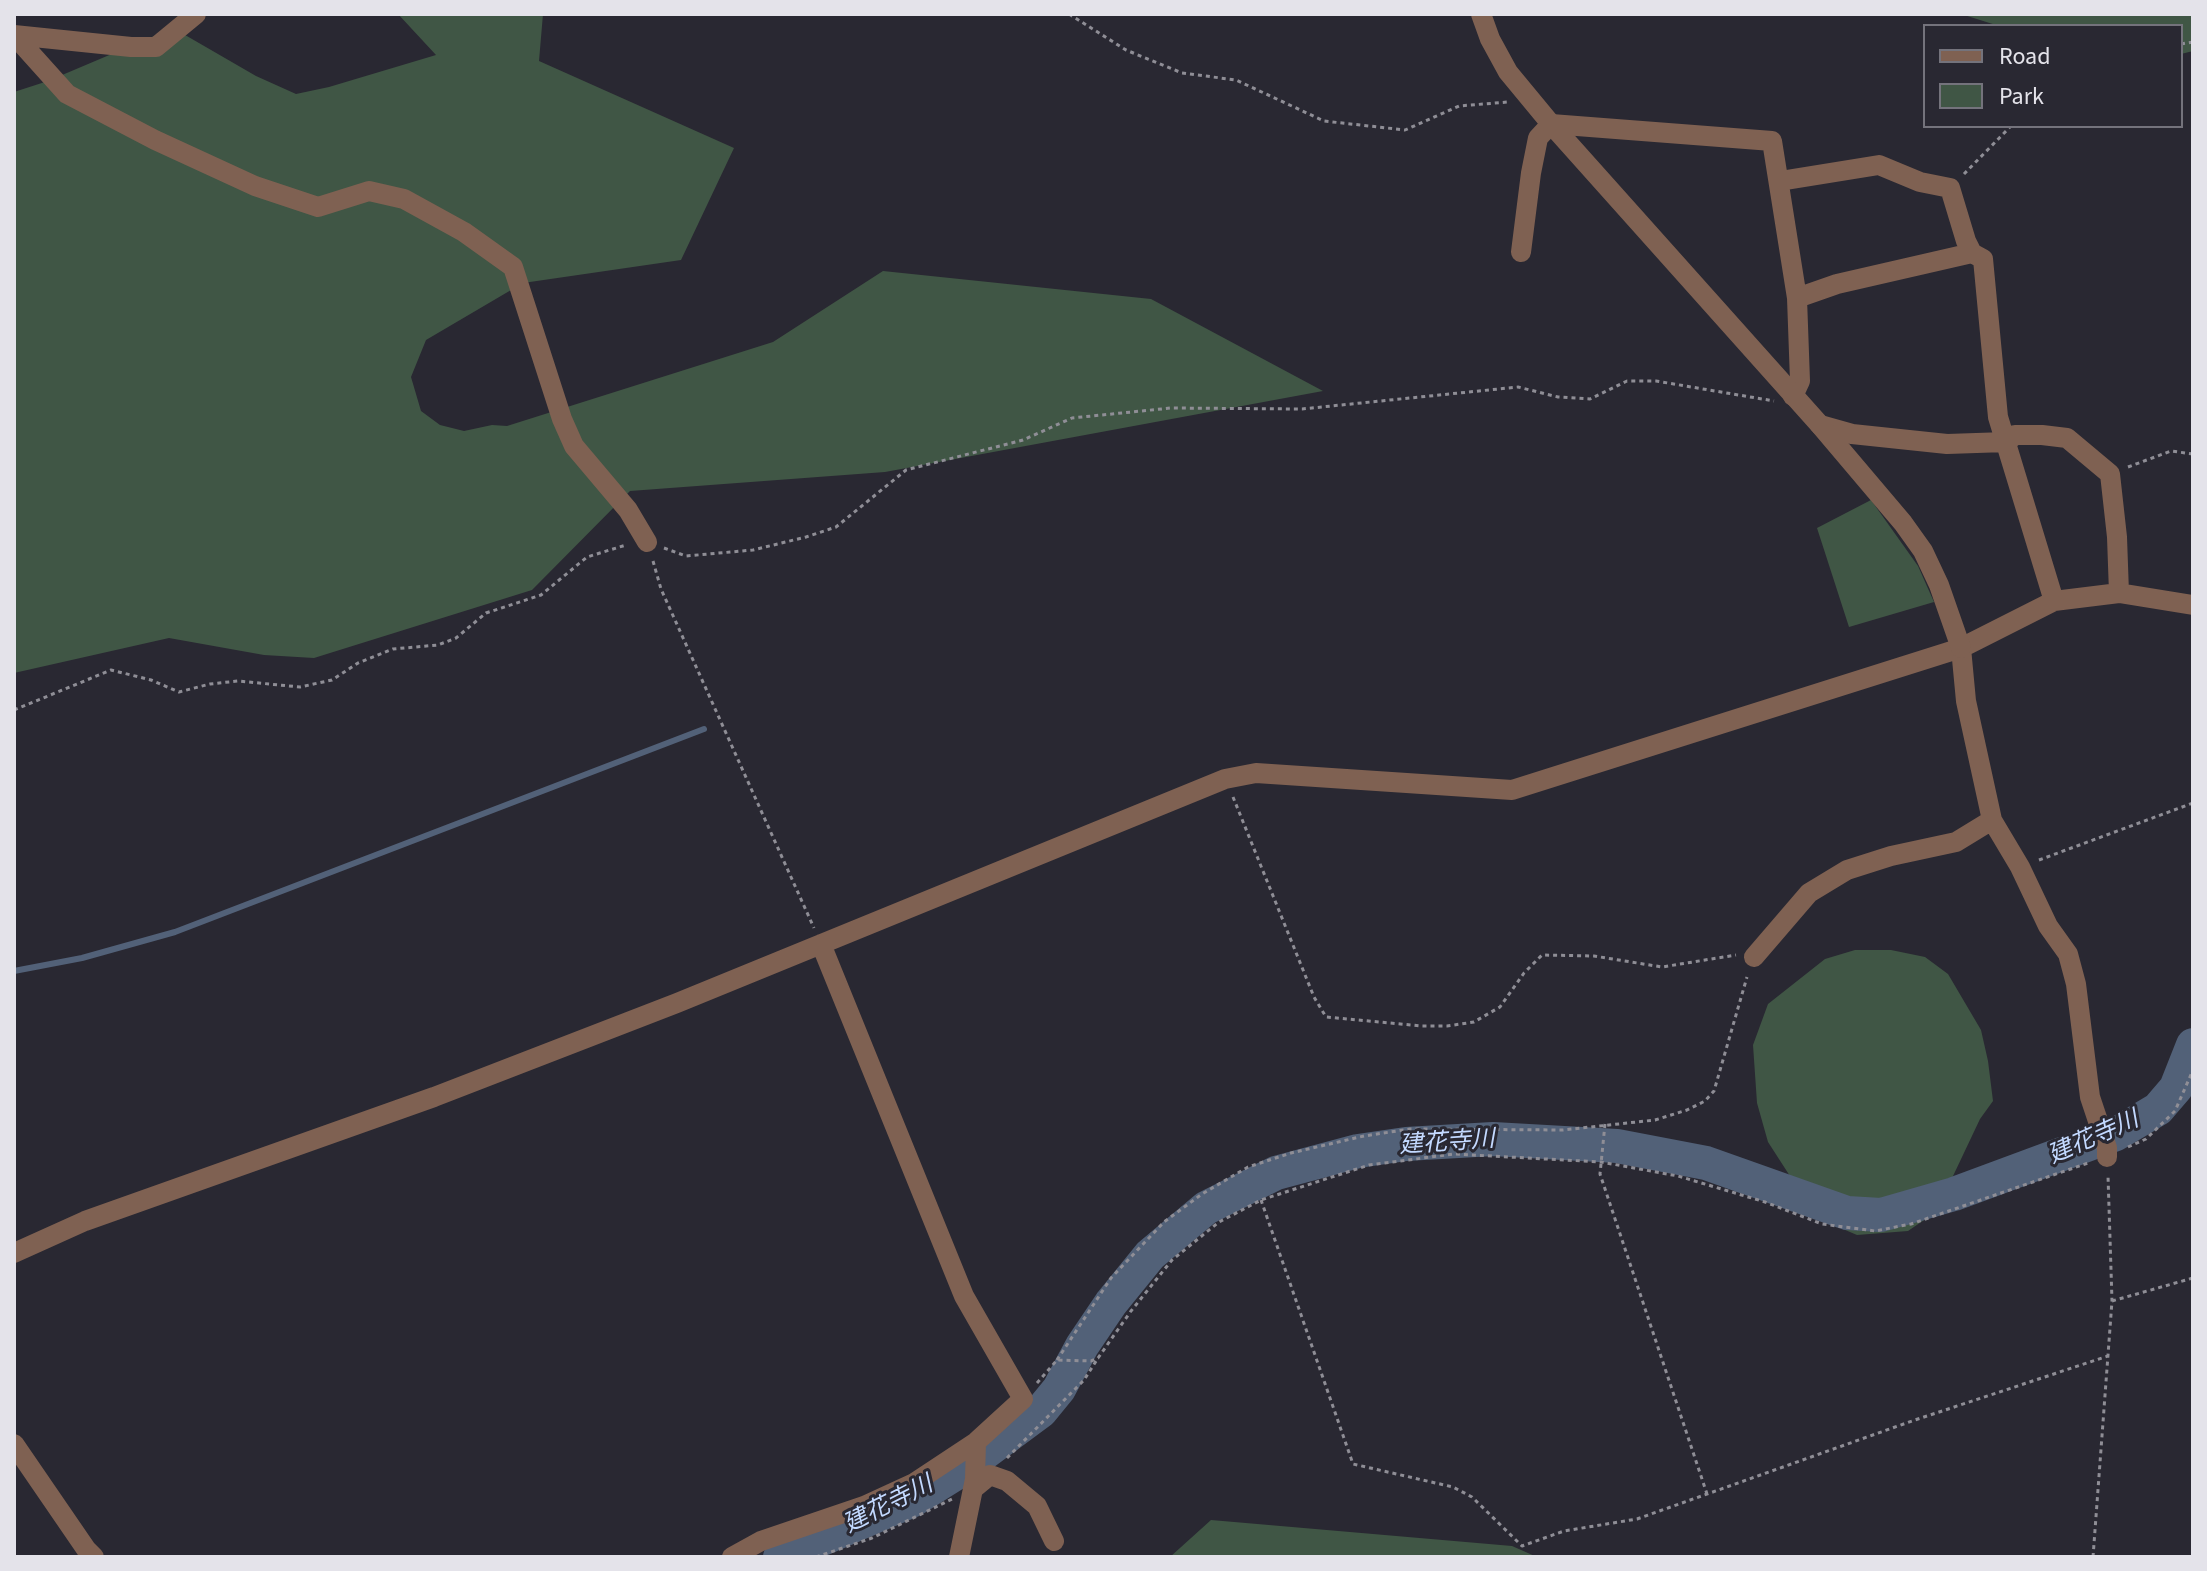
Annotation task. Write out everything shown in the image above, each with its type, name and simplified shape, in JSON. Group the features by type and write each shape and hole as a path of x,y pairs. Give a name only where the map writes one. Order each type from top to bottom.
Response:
{"street":[{"path":"14,35 156,47 196,14"},
{"path":"1481,14 1508,72 1820,425 1923,551 1939,585 1961,648 1966,701 1992,820 2020,867 2048,926 2068,954 2076,984 2090,1097 2107,1152"},
{"path":"14,35 67,94 240,180 318,207 369,191 404,199 464,232 513,267 562,419 574,446 628,510 647,542"},
{"path":"1551,124 1772,141 1797,298 1800,381 1793,396"},
{"path":"1521,252 1538,138 1551,124"},
{"path":"1780,181 1879,165 1920,182 1950,188 1972,253"},
{"path":"1797,298 1837,284 1972,253 1983,259 1998,417 2054,601"},
{"path":"1820,425 1852,434 1947,444 2006,442 2015,435 2067,438 2110,474 2119,593"},
{"path":"14,1253 85,1221 448,1092 1225,779 1256,773 1512,790 1961,648 2054,601 2119,593 2193,605"},
{"path":"1754,957 1809,893 1847,870 1891,856 1956,842 1992,820"},
{"path":"732,1557 761,1541 864,1506 902,1489 976,1446 1023,1399 964,1296 821,944"},
{"path":"14,1444 94,1557"},
{"path":"959,1557 980,1481 976,1446"},
{"path":"980,1481 1007,1481 1037,1506 1054,1541"}],"path":[{"path":"1069,14 1126,50 1182,73 1236,80 1324,121 1405,130 1459,106 1532,101"},
{"path":"1950,188 2009,128"},
{"path":"14,710 111,670 151,680 179,692 238,681 300,687 332,680 358,663 393,649 438,645 456,638 486,613 541,595 587,557 647,542 686,556 753,550 806,537 836,527 906,470 1023,440 1072,418 1171,408 1317,408 1518,387 1558,397 1590,399 1627,381 1656,381 1771,403 1793,396"},
{"path":"2110,474 2171,451 2193,454"},
{"path":"647,542 661,589 821,944"},
{"path":"1023,1399 1057,1360 1111,1278 1164,1222 1202,1194 1248,1167 1291,1153 1410,1129 1563,1130 1655,1120 1687,1110 1705,1101 1714,1091 1754,957 1725,955 1662,967 1594,956 1542,955 1524,973 1500,1007 1474,1022 1422,1026 1326,1017 1314,997 1225,779"},
{"path":"2020,867 2193,803"},
{"path":"816,1557 872,1538 980,1481 1084,1380 1131,1311 1172,1260 1219,1222 1261,1200 1369,1165 1454,1154 1601,1161 1678,1176 1765,1202 1822,1224 1875,1231 1911,1224 2146,1139 2175,1111 2193,1070"},
{"path":"1605,1124 1600,1174 1707,1494"},
{"path":"2093,1557 2112,1301 2107,1152"},
{"path":"1261,1200 1353,1464 1453,1487 1472,1497 1522,1546 1564,1531 1637,1519 1912,1421 2108,1356"},
{"path":"2112,1301 2193,1278"},
{"path":"1057,1360 1091,1361 1098,1358"}],"green space":[{"path":"398,14 543,14 539,61 734,148 681,260 523,283 426,340 411,377 421,411 440,425 464,431 492,425 507,426 773,342 883,271 1151,299 1323,391 885,472 630,491 532,590 314,658 264,655 169,638 14,673 14,92 48,81 173,28 256,76 296,94 436,55"},
{"path":"1961,14 2193,14 2193,51 2183,54 2183,24 1993,24"},
{"path":"1871,500 1918,566 1934,602 1849,627 1817,528"},
{"path":"1855,950 1891,950 1925,957 1948,974 1981,1030 1988,1061 1993,1101 1980,1119 1936,1212 1908,1231 1857,1235 1817,1218 1768,1142 1757,1103 1753,1045 1768,1004 1825,959"},
{"path":"1211,1520 1512,1546 1537,1557 1170,1557"}],"waterway":[{"path":"14,971 82,958 175,932 704,729"},
{"name":"建花寺川","path":"780,1557 913,1500 964,1468 1041,1411 1059,1389 1082,1346 1111,1303 1150,1255 1206,1208 1276,1173 1358,1151 1406,1144 1493,1139 1617,1146 1706,1163 1847,1213 1881,1215 1954,1194 2116,1134 2158,1109 2176,1088 2193,1045"}]}
